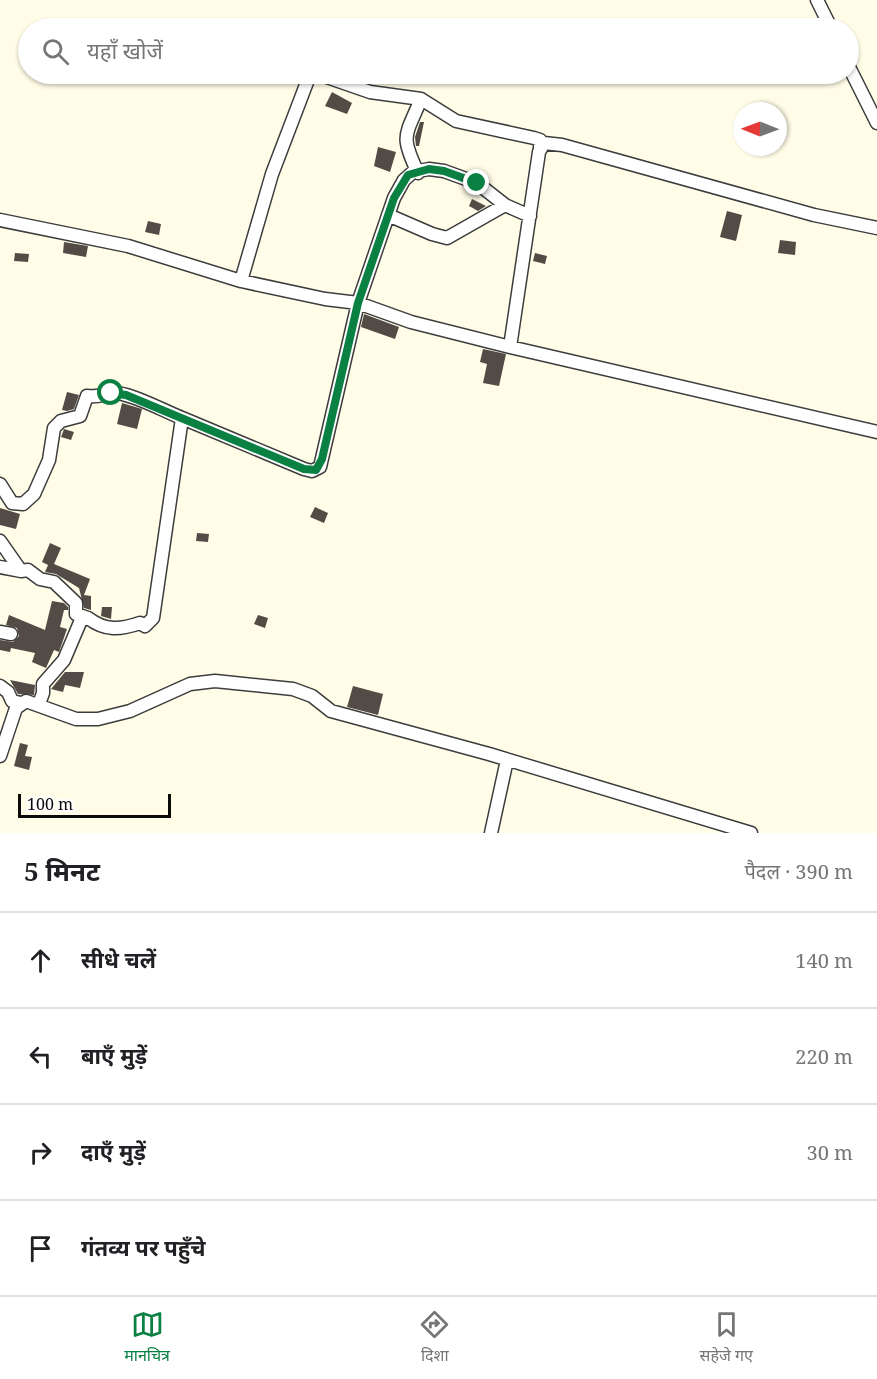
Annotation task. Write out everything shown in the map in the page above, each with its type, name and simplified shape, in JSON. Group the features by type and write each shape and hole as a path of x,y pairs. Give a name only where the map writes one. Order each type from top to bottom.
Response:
{"street":[{"path":"817,0 826,18"},
{"path":"241,281 272,174 306,84"},
{"path":"347,84 370,92 421,99 463,124 540,140 510,347"},
{"path":"858,84 877,123"},
{"path":"418,173 405,145 406,135 421,99"},
{"path":"540,149 544,143 562,145 814,215 877,228"},
{"path":"0,484 12,503 23,504 34,494 49,459 54,428 61,421 80,416 87,396 102,397 111,393 126,395 304,469 316,470 322,459 358,303 388,215 404,180 412,172 418,173 429,169 444,171 477,183 505,205 530,216"},
{"path":"388,215 447,238 505,205"},
{"path":"0,220 128,246 241,281 325,299 358,303 411,322 510,347 877,432"},
{"path":"0,567 28,570 40,579 54,582 76,603 76,614 88,618 100,627 123,629 143,624 153,618 182,418"},
{"path":"0,541 21,571"},
{"path":"39,704 43,684 64,660 78,624 88,618"},
{"path":"0,756 13,716 21,704 26,701 76,718 98,719 122,714 190,684 215,681 293,689 312,696 331,711 507,760 751,833"},
{"path":"0,686 8,692 12,701 21,704"},
{"path":"0,713 13,716"},
{"path":"491,833 507,760"}],"building":[{"path":"332,92 352,103 347,114 325,106"},
{"path":"420,122 424,122 419,146 416,146 415,137"},
{"path":"378,147 396,152 390,172 374,166"},
{"path":"472,199 486,206 478,211 469,206"},
{"path":"727,211 742,215 736,241 720,237"},
{"path":"148,221 161,224 159,235 145,232"},
{"path":"780,240 796,242 795,255 778,253"},
{"path":"64,242 88,246 86,257 63,253"},
{"path":"15,253 29,254 28,262 14,261"},
{"path":"535,253 547,256 545,264 533,261"},
{"path":"364,314 399,327 395,339 361,327"},
{"path":"483,349 506,354 499,386 483,383 487,364 480,362"},
{"path":"67,392 79,395 74,409 67,411 62,410"},
{"path":"122,403 142,409 137,429 117,424"},
{"path":"64,429 74,432 71,440 61,437"},
{"path":"315,507 328,513 324,523 310,517"},
{"path":"0,508 20,514 16,529 0,525"},
{"path":"197,533 209,534 208,542 196,541"},
{"path":"50,543 61,548 54,564 90,579 84,595 91,596 91,610 84,608 79,588 56,574 45,572 48,565 42,562"},
{"path":"52,601 64,603 68,607 68,610 64,610 60,627 67,629 59,652 54,650 46,668 32,662 35,653 11,648 10,652 0,650 0,640 13,642 19,636 17,628 6,625 9,615 45,630"},
{"path":"102,607 112,607 111,619 101,616"},
{"path":"258,615 268,618 265,628 254,624"},
{"path":"65,672 84,672 80,688 65,685 63,692 51,689"},
{"path":"10,680 35,685 34,695 18,694"},
{"path":"353,686 383,694 378,715 347,707"},
{"path":"20,743 28,745 25,756 32,757 29,770 14,766"}],"route":[{"path":"111,393 126,395 304,469 316,470 320,467 358,303 394,198 401,185 412,172 418,173 429,169 444,171 477,183"}]}
